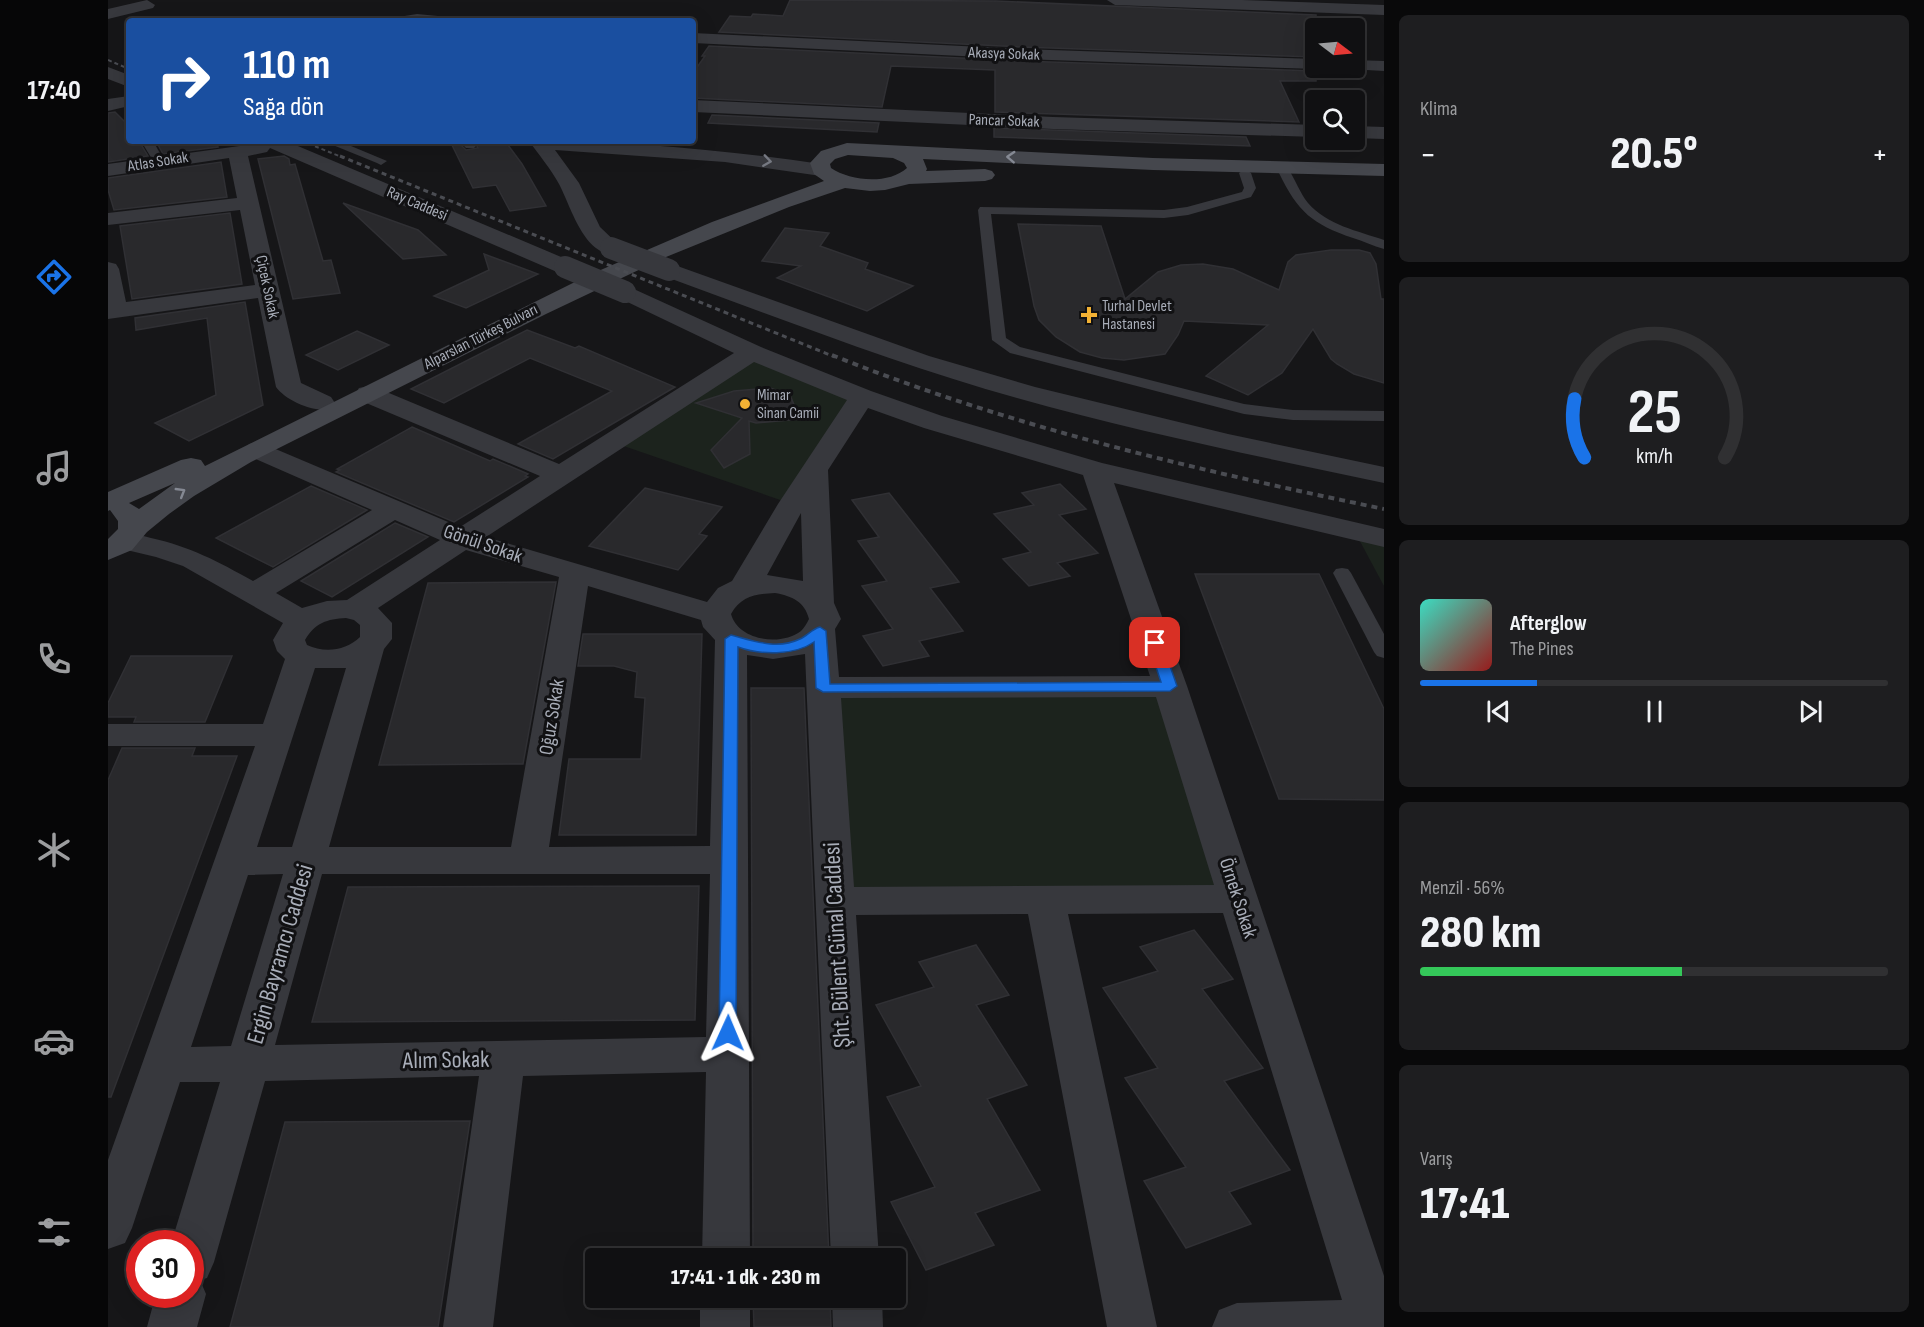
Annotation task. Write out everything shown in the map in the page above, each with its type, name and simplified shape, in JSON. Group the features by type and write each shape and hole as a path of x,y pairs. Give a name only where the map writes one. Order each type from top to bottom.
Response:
{"street":[{"path":"409,0 417,18"},
{"path":"1115,0 1384,10"},
{"path":"108,14 142,3 164,2"},
{"name":"Akasya Sokak","path":"696,38 976,52 1305,64"},
{"path":"1365,65 1384,66"},
{"path":"108,72 126,81"},
{"path":"108,105 126,102"},
{"name":"Pancar Sokak","path":"696,106 1018,122 1305,131"},
{"path":"1365,132 1384,133"},
{"path":"696,142 788,146"},
{"name":"Atlas Sokak","path":"108,170 269,144"},
{"name":"Ray Caddesi","path":"276,144 625,292 752,352 862,397 955,429 1095,470 1384,538"},
{"path":"541,144 569,183 591,230 611,248 641,260 920,361 1027,393 1228,442 1384,475"},
{"path":"566,144 724,156 882,184 906,178 1155,170 1384,176"},
{"path":"811,148 1153,164 1384,170"},
{"path":"830,175 820,163 824,158 847,149"},
{"name":"Çiçek Sokak","path":"237,150 289,387 322,403"},
{"path":"569,183 576,170 591,161 612,154 645,150"},
{"path":"896,152 913,159 917,166 915,173 906,178"},
{"name":"Alparslan Türkeş Bulvarı","path":"123,540 166,502 259,450 555,299 758,211 830,175"},
{"name":"Alparslan Türkeş Bulvarı","path":"108,501 215,455 551,289 671,235 830,175"},
{"path":"108,219 249,203"},
{"path":"108,269 112,312 268,290"},
{"path":"353,610 752,352"},
{"path":"369,394 561,475"},
{"path":"744,588 792,504 862,397"},
{"name":"Gönül Sokak","path":"259,450 462,539 575,573 723,627"},
{"name":"Şht. Bülent Günal Caddesi","path":"814,470 819,616 854,1248"},
{"name":"Örnek Sokak","path":"1095,470 1170,686 1375,1325"},
{"path":"108,507 127,513 134,519 123,540 186,557 253,594 302,639 319,660 338,660 353,655 369,646 376,636 376,623 365,613 353,610 322,612 302,639 276,735 108,1228"},
{"path":"253,594 394,509"},
{"name":"Oğuz Sokak","path":"528,861 575,573"},
{"path":"723,627 751,647 786,648 806,642 819,616 805,592 786,586 765,584 744,588 721,602 730,860 726,1248"},
{"name":"Ergin Bayramcı Caddesi","path":"199,1230 369,646"},
{"path":"823,688 1170,686"},
{"path":"108,735 276,735"},
{"path":"233,861 730,860"},
{"path":"835,901 1238,899"},
{"path":"1045,900 1132,1327"},
{"name":"Alım Sokak","path":"164,1065 728,1054"},
{"path":"468,1327 503,1058"},
{"path":"172,1327 177,1308"},
{"path":"725,1308 725,1327"},
{"path":"857,1308 858,1327"},
{"path":"1237,1327 1375,1325"}],"lane":[{"path":"149,144 159,162"},
{"path":"337,144 381,161"},
{"path":"1245,172 1250,188 1247,194 1188,211 1140,214 984,210 999,340 1015,350 1227,406 1293,415 1384,416"},
{"path":"1285,174 1305,211 1328,225 1384,245"},
{"path":"1342,573 1384,652"}],"shaded area":[{"path":"752,352 862,397 792,504 612,442"},
{"path":"1355,532 1384,538 1384,586"},
{"path":"1170,686 1238,899 835,901 823,688"}],"building":[{"path":"790,0 996,1 1316,15 1316,18 1305,18 1305,57 1021,47 719,32 730,16 751,17 753,14 783,16"},
{"path":"709,46 1021,61 1305,71 1305,78 1316,78 1316,81 1280,81 1299,122 995,112 995,70 891,66 882,107 696,98 696,69 705,56 702,56"},
{"path":"115,112 126,123 126,144 141,144 148,156 108,162 108,113"},
{"path":"712,115 879,123 877,132 708,123"},
{"path":"994,128 1246,137 1250,146 994,137"},
{"path":"158,144 218,144 218,147 163,154"},
{"path":"451,144 460,144 466,150 478,148 476,144 507,144 522,164 546,206 510,211 496,185 473,188"},
{"path":"284,156 289,159 290,165 295,164 323,261 331,260 340,293 293,299 258,159"},
{"path":"221,162 227,197 114,210 108,190 108,178"},
{"path":"343,203 418,230 446,255 403,259"},
{"path":"230,213 242,284 132,299 120,226"},
{"path":"1018,224 1101,226 1125,299 1158,272 1181,265 1203,264 1233,269 1279,290 1288,262 1296,255 1331,250 1359,250 1370,253 1376,264 1381,299 1384,299 1384,383 1354,374 1337,364 1331,359 1313,329 1282,373 1248,395 1206,376 1268,325 1184,321 1165,354 1124,360 1102,358 1080,352 1056,337 1039,320 1034,306"},
{"path":"785,228 829,233 820,246 868,263 865,269 913,286 867,311 777,278 801,266 762,261"},
{"path":"484,254 538,274 466,308 434,296 489,270"},
{"path":"245,302 263,405 189,441 155,423 216,395 207,318 136,330 135,318"},
{"path":"527,330 575,348 579,346 675,387 553,459 518,444 612,391 530,358 444,403 411,389"},
{"path":"357,331 389,345 338,370 306,355"},
{"path":"770,388 790,395 800,419 756,423 749,421 750,454 724,468 711,450 742,418 696,403 734,391"},
{"path":"412,427 490,461 493,459 528,474 525,476 528,477 454,522 336,472 340,470 337,469"},
{"path":"1060,484 1086,509 1059,515 1098,553 1057,563 1070,576 1029,586 1003,559 1031,552 994,514 1034,505 1022,493"},
{"path":"311,486 367,510 273,567 216,538"},
{"path":"645,488 722,507 699,534 707,536 678,570 589,546"},
{"path":"889,493 959,582 930,588 963,631 919,641 929,656 883,666 863,636 893,629 862,586 887,581 858,541 879,537 852,500"},
{"path":"395,523 428,537 332,597 301,581"},
{"path":"1195,574 1319,574 1384,709 1384,800 1279,799"},
{"path":"556,582 523,764 379,765 428,583"},
{"path":"583,634 702,634 696,835 559,835 569,759 641,759 645,698 635,697 637,672 614,666 578,666"},
{"path":"131,656 232,656 205,722 134,722 136,717 108,717 108,703"},
{"path":"751,688 804,688 829,1248 753,1248"},
{"path":"122,748 195,748 192,756 237,756 111,1097 108,1097 108,780"},
{"path":"699,886 695,1020 312,1022 348,887"},
{"path":"1194,930 1233,979 1202,989 1263,1068 1224,1081 1290,1170 1229,1192 1251,1224 1186,1248 1144,1181 1186,1167 1125,1078 1158,1068 1103,988 1158,971 1140,947"},
{"path":"976,945 1009,995 976,1005 1027,1085 987,1099 1040,1190 975,1213 994,1245 926,1270 891,1202 935,1187 887,1097 921,1086 876,1005 934,987 919,962"},
{"path":"470,1121 438,1327 230,1327 285,1122"},
{"path":"753,1308 830,1308 831,1327 754,1327"}],"railway":[{"path":"108,60 126,68"},
{"path":"309,144 344,158"},
{"path":"340,156 835,357"},
{"path":"832,355 899,381 1036,425 1244,479 1384,509"}],"place":[{"name":"Turhal Devlet Hastanesi","path":"1089,315"},
{"name":"Mimar Sinan Camii","path":"745,404"}],"route":[{"path":"728,1033 731,639 740,644 762,649 786,648 806,642 820,631 823,688 1170,686 1155,643"}]}
